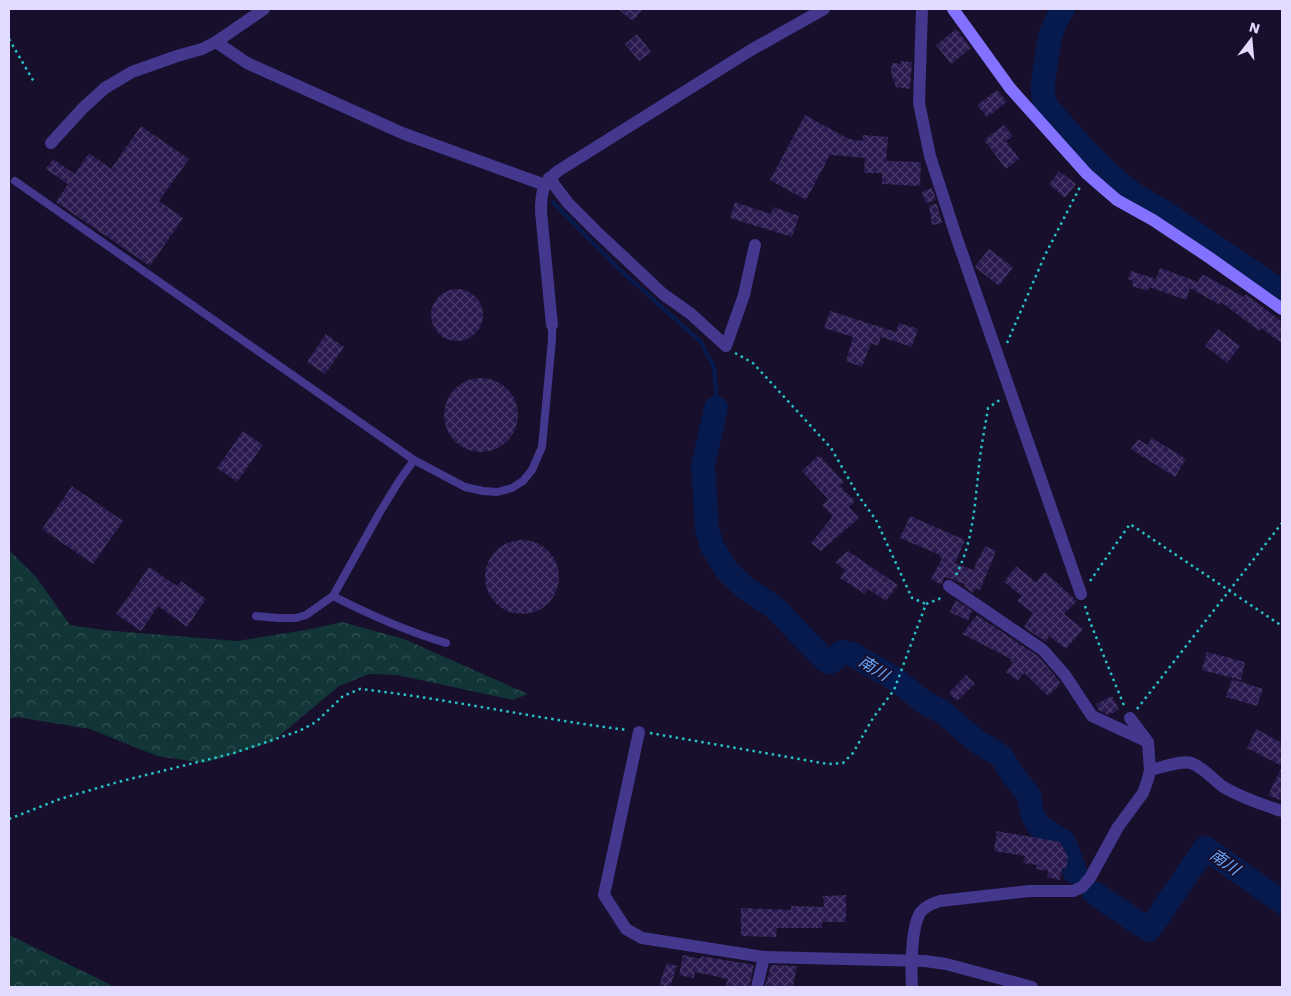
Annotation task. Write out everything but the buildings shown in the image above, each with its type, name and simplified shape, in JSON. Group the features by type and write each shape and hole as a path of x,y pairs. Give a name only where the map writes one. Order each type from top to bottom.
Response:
{"street":[{"path":"50,143 105,88 132,72 202,49 216,42 264,9"},
{"path":"552,325 541,212 541,200 547,182 558,171 751,50 824,9"},
{"path":"922,9 920,103 930,156 1081,594"},
{"path":"952,9 1010,88 1087,174 1117,200 1153,220 1202,252 1282,309"},
{"path":"216,42 247,62 402,133 547,182 663,294 691,314 726,346 744,295 755,246"},
{"path":"949,586 1043,650 1065,675 1092,716 1148,742"},
{"path":"912,987 915,925 921,912 929,904 940,901 1029,892 1073,891 1082,887 1090,878 1118,828 1143,793 1150,770 1148,742 1130,718"},
{"path":"639,732 604,895 626,929 642,938 764,957 912,960 946,964 1032,987"},
{"path":"1150,770 1178,763 1190,763 1206,772 1224,787 1250,800 1282,811"},
{"path":"756,987 764,957"}],"lane":[{"path":"15,181 414,460 465,487 497,492 512,488 523,481 532,470 542,447 552,325"},
{"path":"256,616 296,618 306,614 333,596 380,512 414,460"},
{"path":"333,596 378,619 415,634 446,643"}],"path":[{"path":"9,39 34,82"},
{"path":"999,360 1045,255 1087,174"},
{"path":"726,346 740,357 752,363 831,448 858,495 876,520 912,598 926,604 940,599 957,573 967,550 988,408 1011,393"},
{"path":"1282,523 1229,590 1130,718 1090,622 1081,594 1130,524 1229,590 1282,626"},
{"path":"9,819 60,799 118,782 234,753 300,731 316,722 343,696 360,689 527,714 563,722 639,732 828,764 843,763 852,753 873,718 894,690 926,604"}],"green space":[{"path":"9,550 36,577 70,625 103,630 237,641 342,622 404,639 528,694 513,700 397,675 369,674 339,686 272,742 204,763 157,756 90,729 16,717 9,719"},
{"path":"9,935 115,987 9,987"}],"waterway":[{"path":"1063,9 1050,37 1048,48 1043,79 1043,97 1047,107 1081,146 1133,194 1164,212 1282,292"},
{"path":"553,202 618,268 701,342 714,367 716,408"},
{"name":"南川","path":"716,408 703,466 707,529 712,546 727,571 745,588 774,607 825,660 832,661 842,652 852,654 895,679 925,703 943,712 975,740 1001,756 1029,795 1032,814 1039,826 1064,842 1075,872"},
{"name":"南川","path":"1094,893 1149,930 1205,848 1282,902"}]}
